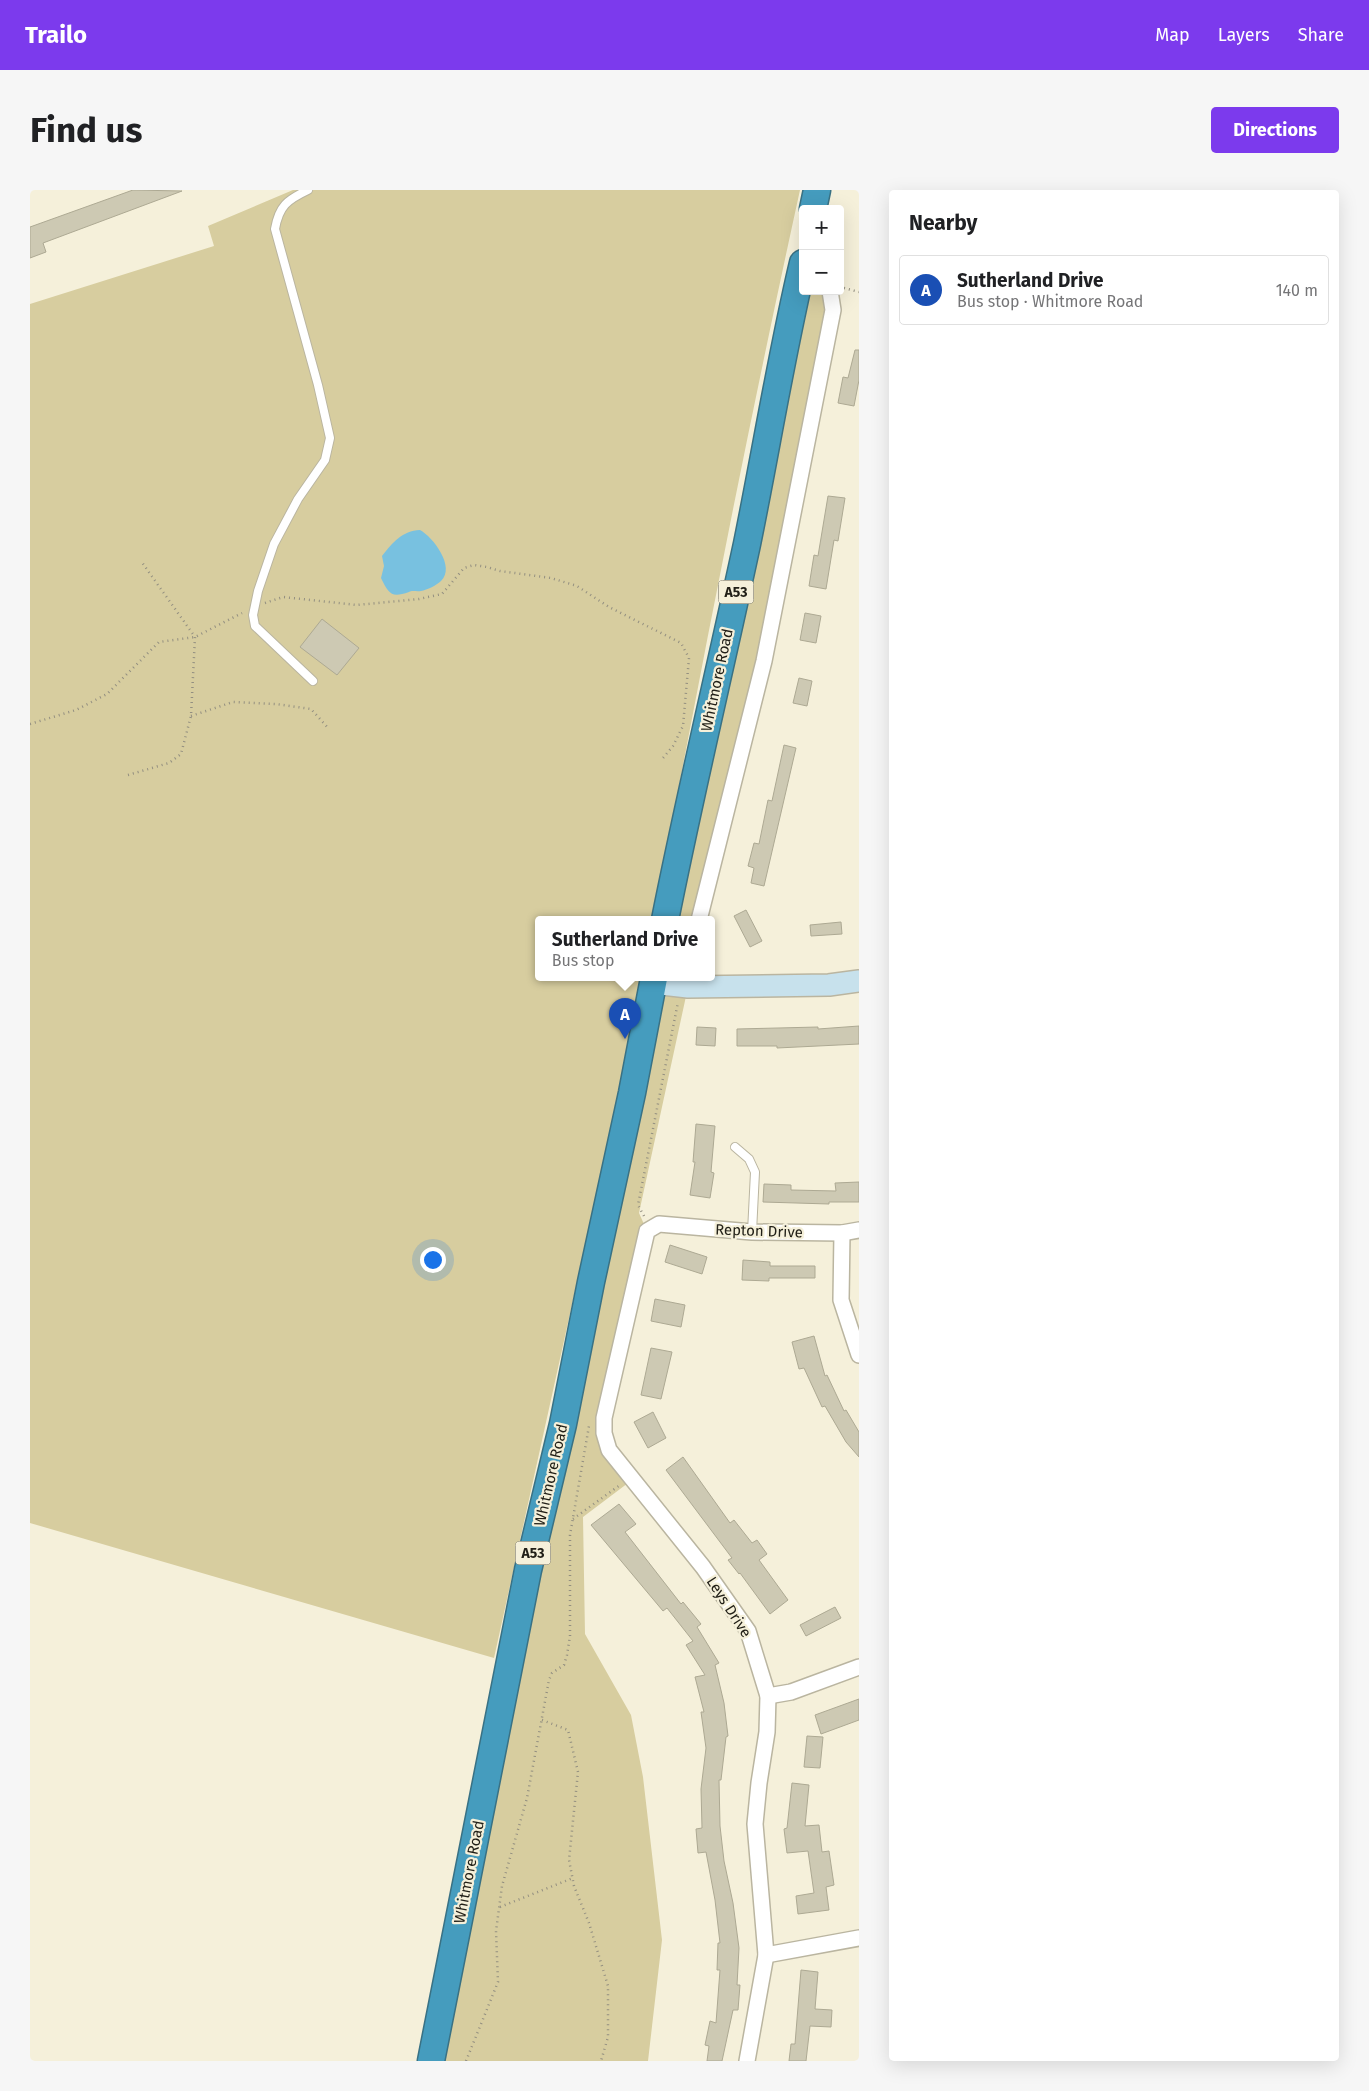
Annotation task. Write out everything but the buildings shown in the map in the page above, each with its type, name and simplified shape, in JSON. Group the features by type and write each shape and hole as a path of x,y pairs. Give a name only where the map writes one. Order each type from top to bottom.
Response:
{"highway":[{"path":"814,205 817,190"},
{"name":"Whitmore Road","path":"666,916 747,543 799,279"},
{"name":"Whitmore Road","path":"431,2061 528,1570 563,1424 654,981"}],"street":[{"path":"700,916 766,653 833,310 831,295"},
{"path":"668,981 829,985 859,981"},
{"name":"Repton Drive","path":"654,1227 752,1232 842,1233 859,1230"},
{"name":"Leys Drive","path":"654,1227 647,1231 604,1420 604,1434 609,1450 703,1567 748,1631 768,1696 767,1732 755,1824 766,1955 747,2061"},
{"path":"842,1233 841,1300 859,1355"},
{"path":"768,1696 791,1692 859,1667"},
{"path":"766,1955 859,1938"}],"lane":[{"path":"308,190 290,198 278,214 276,229 318,385 330,438 325,460 298,499 274,544 252,615 256,626 313,681"},
{"path":"735,1147 749,1160 755,1172 752,1232"}],"path":[{"path":"844,288 859,292"},
{"path":"128,775 169,763 182,754 191,716 194,637 142,562"},
{"path":"30,724 76,710 107,694 159,642 194,637 227,622 254,606 283,597 357,606 442,594 464,568 474,565 500,572 551,578 577,586 609,607 681,643 689,658 683,726 673,746 663,758"},
{"path":"191,716 233,702 276,704 310,709 329,729"},
{"path":"654,1227 638,1205 655,1112 678,1007 681,982"},
{"path":"466,2061 498,1982 496,1930 502,1886 527,1798 552,1673 564,1665 567,1655 570,1636 570,1535 589,1425 604,1420"},
{"path":"573,1519 630,1478"},
{"path":"542,1720 568,1730 578,1772 569,1860 574,1886 589,1923 608,1986 608,2037 601,2061"},
{"path":"499,1908 573,1878"}],"shaded area":[{"path":"293,190 800,190 724,554 655,916 535,916 535,981 643,981 494,1658 30,1523 30,304 214,246 208,226"},
{"path":"802,295 831,295 833,310 700,916 666,916"},
{"path":"653,981 665,981 688,987 639,1213 647,1231 604,1434 632,1480 583,1517 585,1634 631,1715 643,1777 662,1940 648,2061 431,2061"}],"water":[{"path":"420,530 431,539 441,553 446,568 445,575 439,583 426,590 398,595 391,593 381,578 384,566 382,556 403,535"}],"place":[{"name":"Sutherland Drive","path":"625,1039"}]}
